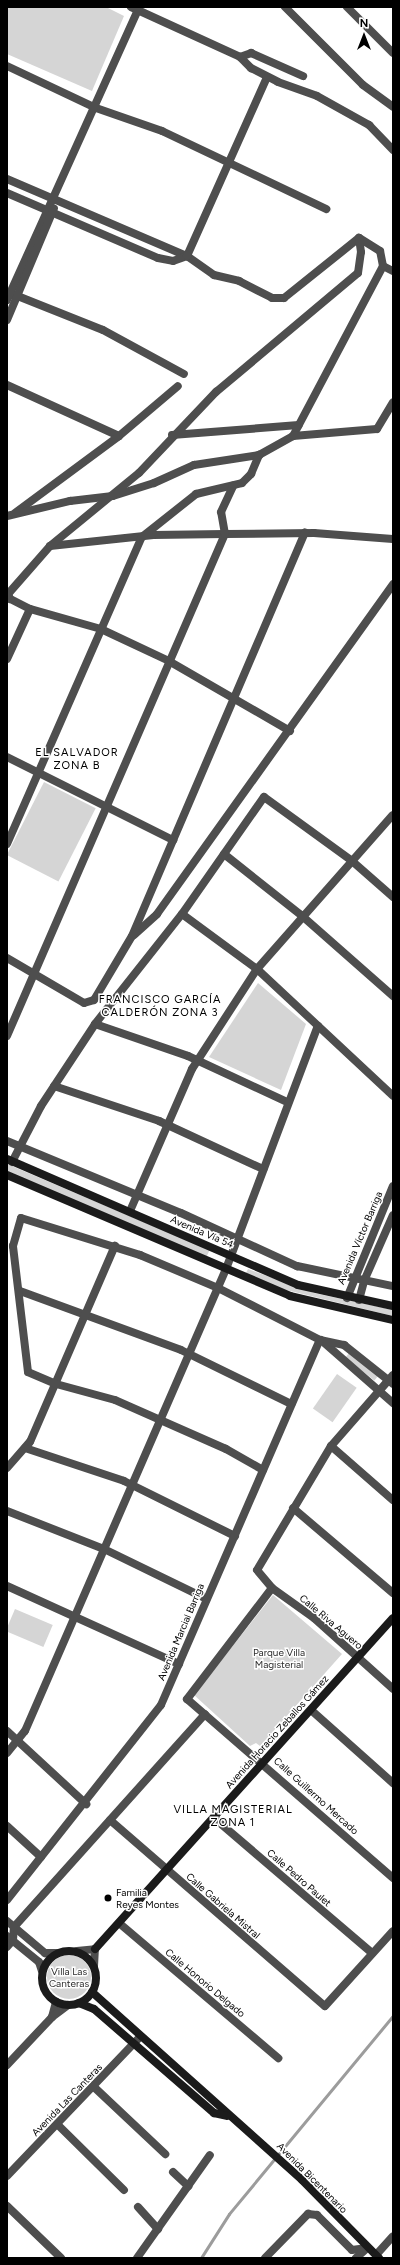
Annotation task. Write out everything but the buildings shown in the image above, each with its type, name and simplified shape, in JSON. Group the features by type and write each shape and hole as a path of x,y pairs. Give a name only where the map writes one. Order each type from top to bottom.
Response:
{"main road":[{"name":"Avenida Vía 54","path":"10,1161 130,1211 298,1285 347,1298 393,1306"},
{"path":"7,1175 226,1269 307,1301 393,1320"},
{"name":"Avenida Horacio Zeballos Gámez","path":"95,1949 393,1618"},
{"path":"77,1951 94,1966 96,1974 92,1992 79,2003 68,2005 56,2002 42,1986 42,1971 56,1953 77,1951"},
{"name":"Avenida Bicentenario","path":"92,1992 140,2037 221,2105 227,2116 319,2196 377,2257"},
{"name":"Avenida Bicentenario","path":"79,2003 94,2009 214,2113 227,2116"}],"street":[{"path":"285,7 363,86 393,107"},
{"path":"348,7 393,53"},
{"path":"7,320 12,297 50,212 54,198 96,108 136,8 240,57 267,77 317,96 369,125 393,150"},
{"path":"240,57 251,53 303,76"},
{"path":"7,66 96,108 162,131 326,209"},
{"path":"7,193 158,258 173,261 187,256 267,77"},
{"path":"7,179 187,256 214,275 239,281 272,298 284,298 359,238"},
{"path":"293,436 383,266 380,251 359,238"},
{"path":"290,731 234,697 169,661 101,630 30,609 10,600 9,588 50,546 112,496 154,457 172,435 216,392 358,273 361,252 359,238"},
{"path":"383,266 393,270"},
{"path":"12,297 103,330 184,374"},
{"path":"7,385 118,436"},
{"path":"9,516 118,436 178,386"},
{"path":"9,516 70,501 112,496 154,483 194,465 259,455 293,436 377,429 393,402"},
{"path":"172,435 299,426"},
{"path":"7,844 142,537 196,494 233,486 251,474 259,455"},
{"path":"7,1036 225,534 221,512 233,486"},
{"path":"50,546 142,537 225,534 305,533 393,539"},
{"path":"7,958 90,1004 132,936 305,533"},
{"path":"132,936 157,914 290,731 393,584"},
{"path":"7,659 30,609"},
{"path":"7,757 39,771 174,840"},
{"path":"10,1161 54,1086 95,1024 182,914 264,797 352,861 393,897"},
{"path":"130,1211 196,1060 256,969 301,915 393,815"},
{"path":"224,854 301,915 393,996"},
{"path":"182,914 256,969 393,1096"},
{"path":"95,1024 196,1060 287,1102"},
{"path":"7,1753 18,1741 76,1615 162,1419 226,1269 287,1102 318,1026"},
{"path":"54,1086 167,1125 263,1169"},
{"name":"Avenida Vía 54","path":"7,1141 18,1148 297,1266 352,1279 393,1286"},
{"name":"Avenida Víctor Barriga","path":"347,1298 352,1279 393,1186"},
{"path":"359,1300 364,1281 393,1215"},
{"path":"263,1470 162,1419 115,1400 56,1384 28,1372 20,1291 13,1246 21,1218 115,1246 218,1288 320,1340 393,1403"},
{"path":"7,1468 25,1448 56,1384 115,1246"},
{"path":"20,1291 189,1353 291,1404"},
{"path":"320,1340 344,1345 392,1380 379,1390 331,1446 293,1508 393,1593"},
{"name":"Avenida Marcial Barriga","path":"7,1900 86,1804 161,1705 320,1340"},
{"path":"331,1446 393,1500"},
{"path":"25,1448 88,1466 132,1485 235,1536"},
{"name":"Calle Riva Aguero","path":"293,1508 257,1570 272,1588 314,1618 393,1689"},
{"path":"7,1511 104,1549 207,1598"},
{"path":"7,1586 76,1615 179,1664"},
{"name":"Calle Guillermo Mercado","path":"272,1588 187,1699 262,1762 393,1878"},
{"path":"311,1710 393,1782"},
{"path":"7,1947 14,1927 205,1714"},
{"path":"7,1731 86,1804"},
{"name":"Calle Pedro Paulet","path":"214,1818 372,1954"},
{"name":"Calle Gabriela Mistral","path":"110,1820 325,2006 372,1954"},
{"path":"7,1826 41,1857"},
{"path":"7,1921 45,1953 56,1953"},
{"name":"Calle Honorio Delgado","path":"118,1923 278,2058"},
{"path":"372,1954 393,1931"},
{"path":"10,1938 39,1962 42,1971"},
{"path":"77,1951 95,1949 94,1966"},
{"path":"52,2017 56,2002"},
{"path":"7,2065 52,2017 68,2005"},
{"name":"Avenida Las Canteras","path":"7,2176 94,2087 140,2037"},
{"path":"94,2087 165,2154"},
{"path":"57,2124 124,2190"},
{"path":"137,2258 210,2155"},
{"path":"173,2172 188,2186"},
{"path":"7,2206 61,2258"},
{"path":"138,2207 158,2229"},
{"path":"265,2258 308,2214 317,2215 352,2250 367,2248"},
{"path":"377,2257 393,2236"},
{"path":"356,2258 367,2248"}],"green space":[{"path":"7,7 106,7 124,16 92,91 7,54"},
{"path":"44,782 96,808 58,881 7,855"},
{"path":"258,983 306,1024 281,1090 209,1057"},
{"path":"7,1164 210,1250 207,1256 7,1172"},
{"path":"248,1269 314,1293 393,1310 393,1316 282,1289 246,1273"},
{"path":"349,1353 378,1376 374,1381 345,1358"},
{"path":"337,1374 357,1388 333,1422 313,1408"},
{"name":"Parque Villa Magisterial","path":"273,1595 342,1654 260,1746 256,1743 250,1746 194,1695"},
{"path":"15,1609 53,1625 43,1647 7,1632 7,1628"},
{"name":"Villa Las Canteras","path":"69,1955 81,1959 87,1965 91,1977 87,1989 81,1995 69,1999 57,1995 51,1989 47,1977 51,1965 57,1959"}],"waterway":[{"path":"201,2258 229,2214 393,2016"}],"place":[{"name":"Familia Reyes Montes","path":"108,1898"}],"district":[{"name":"EL SALVADOR ZONA B","path":"77,760"},
{"name":"FRANCISCO GARCÍA CALDERÓN ZONA 3","path":"160,1007"},
{"name":"VILLA MAGISTERIAL ZONA 1","path":"233,1817"}]}
